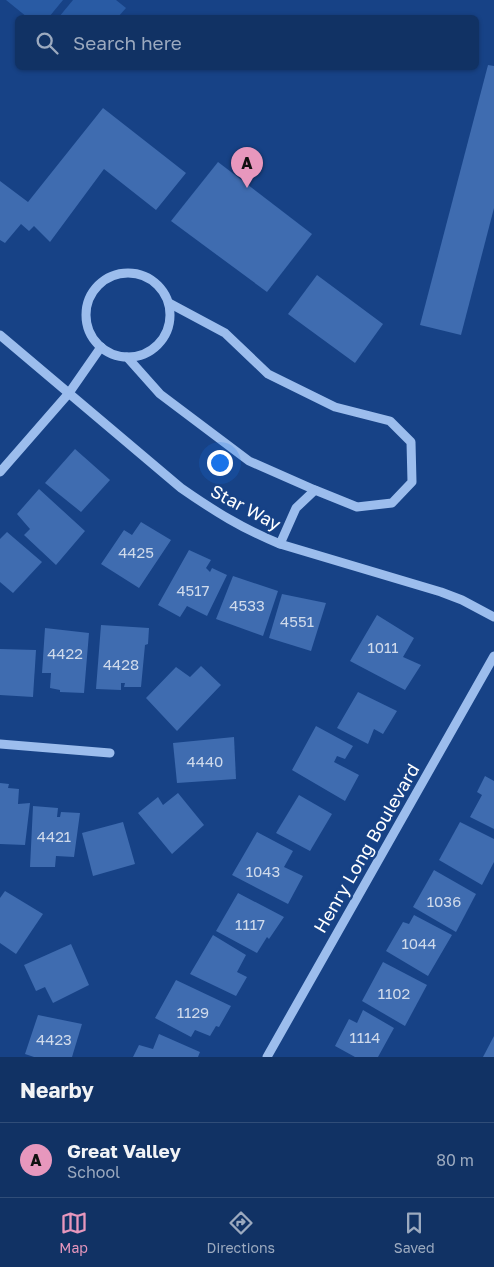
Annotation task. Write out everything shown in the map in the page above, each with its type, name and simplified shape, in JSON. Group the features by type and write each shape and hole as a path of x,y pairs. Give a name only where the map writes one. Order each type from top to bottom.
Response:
{"street":[{"path":"127,272 146,276 160,287 169,304 168,329 162,340 152,350 140,355 127,357 113,354 101,347 94,340 90,332 86,314 90,296 102,282 118,274 127,272"},
{"path":"127,357 160,394 249,461 315,490 357,507 392,503 412,482 411,442 390,421 335,406 268,374 225,334 169,304"},
{"name":"Star Way","path":"0,335 181,488 236,524 280,544 441,592 462,600 494,617"},
{"path":"0,472 69,393 101,347"},
{"path":"280,544 296,508 315,490"},
{"name":"Henry Long Boulevard","path":"267,1057 494,656"},
{"path":"0,744 110,753"}],"shaded area":[{"path":"6,0 63,0 51,15 25,15"},
{"path":"73,0 116,0 126,8 120,15 61,15"}],"building":[{"path":"488,65 494,66 494,208 461,335 420,325"},
{"path":"103,108 186,173 156,210 104,169 50,242 34,226 29,231 21,224 5,243 0,240 0,181 28,202"},
{"path":"218,162 312,234 267,292 171,221"},
{"path":"317,275 383,324 355,363 288,314"},
{"path":"75,449 110,480 81,512 45,483"},
{"path":"39,489 85,531 56,565 24,535 30,529 17,514"},
{"path":"141,522 171,540 139,588 101,564 124,530 132,535"},
{"path":"7,532 42,562 13,593 0,582 0,539"},
{"path":"189,550 211,560 206,568 210,572 212,568 227,575 207,616 187,606 180,617 158,605"},
{"path":"233,576 278,591 263,636 216,619"},
{"path":"282,594 326,603 311,651 269,638"},
{"path":"377,615 414,638 403,657 421,665 405,690 350,661"},
{"path":"101,625 149,628 148,644 145,645 141,687 124,687 125,683 121,683 121,690 96,689"},
{"path":"45,628 89,633 84,693 60,692 60,690 50,688 51,673 42,673"},
{"path":"0,649 36,650 33,697 0,695"},
{"path":"201,666 221,685 177,731 146,698 176,667 190,677"},
{"path":"358,692 397,711 383,734 374,729 368,744 337,728"},
{"path":"316,726 353,746 345,759 337,756 334,762 359,775 345,801 292,770"},
{"path":"234,737 236,779 177,783 173,743"},
{"path":"485,776 494,781 494,829 470,817 482,795 477,792"},
{"path":"0,783 9,784 8,788 19,789 18,804 30,803 25,845 0,844"},
{"path":"178,793 204,825 172,854 138,813 158,797 163,805"},
{"path":"299,795 332,814 310,851 276,833"},
{"path":"33,806 58,808 57,817 60,817 61,812 80,813 74,857 56,856 55,867 30,867"},
{"path":"123,822 135,864 93,876 82,833"},
{"path":"460,822 494,839 494,862 482,885 439,860"},
{"path":"257,832 293,851 284,867 303,876 288,904 232,875"},
{"path":"434,870 476,894 456,932 413,907"},
{"path":"5,891 43,914 16,954 0,943 0,898"},
{"path":"238,893 284,917 269,939 267,937 257,953 216,931"},
{"path":"414,915 452,935 428,976 386,951 403,922 409,924"},
{"path":"213,935 246,955 237,972 247,977 236,996 190,974"},
{"path":"71,944 89,985 53,1003 45,987 36,991 24,965"},
{"path":"383,962 427,985 405,1026 362,1001"},
{"path":"176,980 231,1006 219,1027 216,1026 210,1036 195,1030 191,1037 155,1018"},
{"path":"363,1010 394,1028 378,1057 355,1057 335,1046 349,1019 357,1023"},
{"path":"38,1015 82,1024 72,1057 34,1057 25,1054"},
{"path":"159,1034 200,1052 198,1057 133,1057 139,1045 153,1049"},
{"path":"494,1036 494,1057 483,1057"}],"place":[{"name":"Great Valley","path":"247,188"}]}
